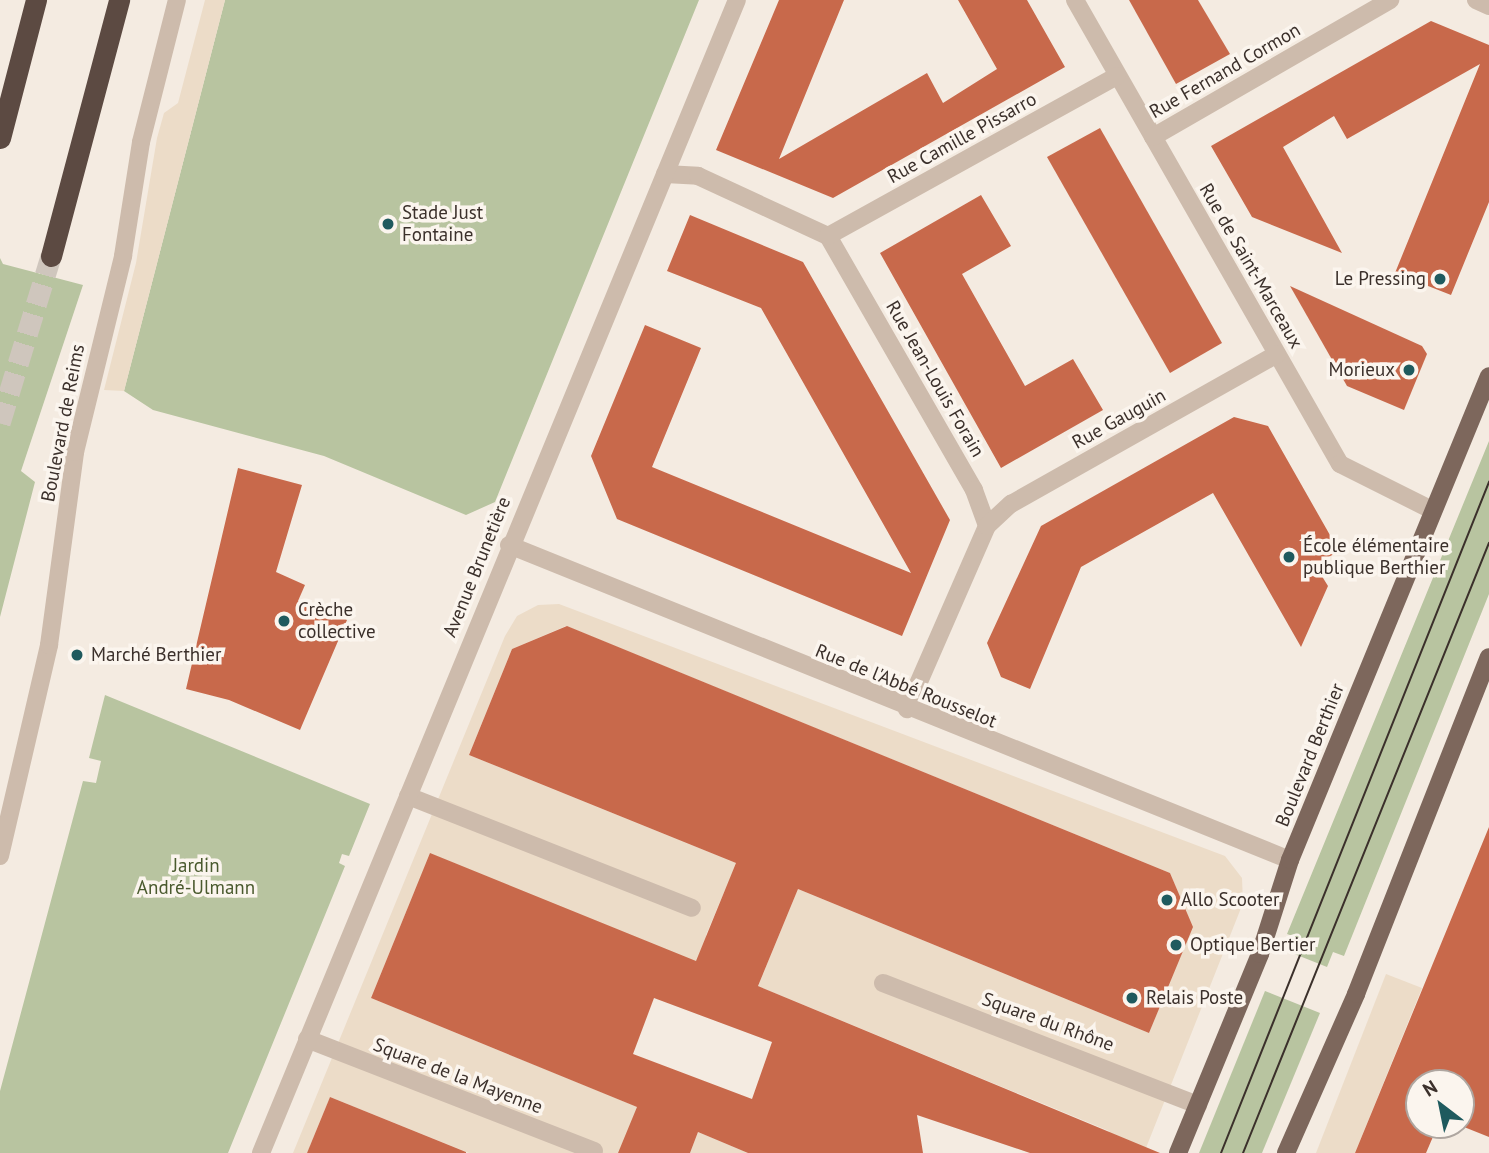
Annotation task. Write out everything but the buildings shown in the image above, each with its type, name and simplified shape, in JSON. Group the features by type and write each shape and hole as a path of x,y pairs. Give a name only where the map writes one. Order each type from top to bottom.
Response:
{"highway":[{"path":"0,138 36,0"},
{"path":"51,256 119,0"}],"main road":[{"name":"Boulevard Berthier","path":"1178,1153 1260,954 1290,860 1489,376"},
{"path":"1286,1153 1356,994 1489,657"}],"street":[{"name":"Boulevard de Reims","path":"0,856 49,645 77,440 177,0"},
{"name":"Avenue Brunetière","path":"261,1153 509,545 737,0"},
{"name":"Rue de Saint-Marceaux","path":"1075,0 1340,464 1432,510"},
{"name":"Rue Fernand Cormon","path":"1153,136 1390,0"},
{"path":"1476,0 1489,6"},
{"name":"Rue Camille Pissarro","path":"828,236 1117,76"},
{"path":"665,174 698,176 828,236"},
{"name":"Rue Jean-Louis Forain","path":"828,236 974,490 986,527"},
{"name":"Rue Gauguin","path":"986,527 1011,503 1277,354"},
{"path":"907,709 986,527"},
{"name":"Rue de l'Abbé Rousselot","path":"509,545 907,709 1290,860"},
{"path":"408,796 692,908"},
{"name":"Square du Rhône","path":"883,983 1198,1105"},
{"name":"Square de la Mayenne","path":"307,1039 594,1151"}],"green space":[{"name":"Stade Just Fontaine","path":"225,0 699,0 495,502 466,515 324,456 153,410 124,391"},
{"path":"0,258 3,264 83,285 21,471 35,482 0,617"},
{"path":"1489,441 1489,594 1344,956 1333,952 1327,967 1292,953 1298,938 1287,934"},
{"name":"Jardin André-Ulmann","path":"105,695 370,804 349,856 342,854 339,863 345,866 228,1153 0,1153 0,1091 83,781 96,783 101,761 89,758"},
{"path":"1265,991 1320,1013 1262,1153 1199,1153"}],"shaded area":[{"path":"205,0 225,0 124,391 104,390 136,263 157,138 164,113 178,103"},
{"path":"559,604 1225,856 1242,878 1243,903 1144,1153 1100,1153 1109,1131 758,986 798,889 1149,1033 1192,927 1170,873 566,626 512,649 469,755 746,867 725,890 706,935 706,965 415,890 371,998 647,1111 618,1153 469,1153 330,1097 307,1153 293,1153 505,636 517,616 538,605"},
{"path":"1386,974 1422,988 1355,1153 1316,1153"},
{"path":"698,1132 748,1153 690,1153"}],"tunnel":[{"path":"0,423 51,256"}],"tram line":[{"path":"1221,1153 1489,482"},
{"path":"1243,1153 1489,543"}],"place":[{"name":"Stade Just Fontaine","path":"388,224"},
{"name":"Le Pressing","path":"1440,279"},
{"name":"Morieux","path":"1409,370"},
{"name":"École élémentaire publique Berthier","path":"1289,557"},
{"name":"Crèche collective","path":"284,621"},
{"name":"Marché Berthier","path":"77,655"},
{"name":"Allo Scooter","path":"1167,900"},
{"name":"Optique Bertier","path":"1176,945"},
{"name":"Relais Poste","path":"1132,998"}]}
